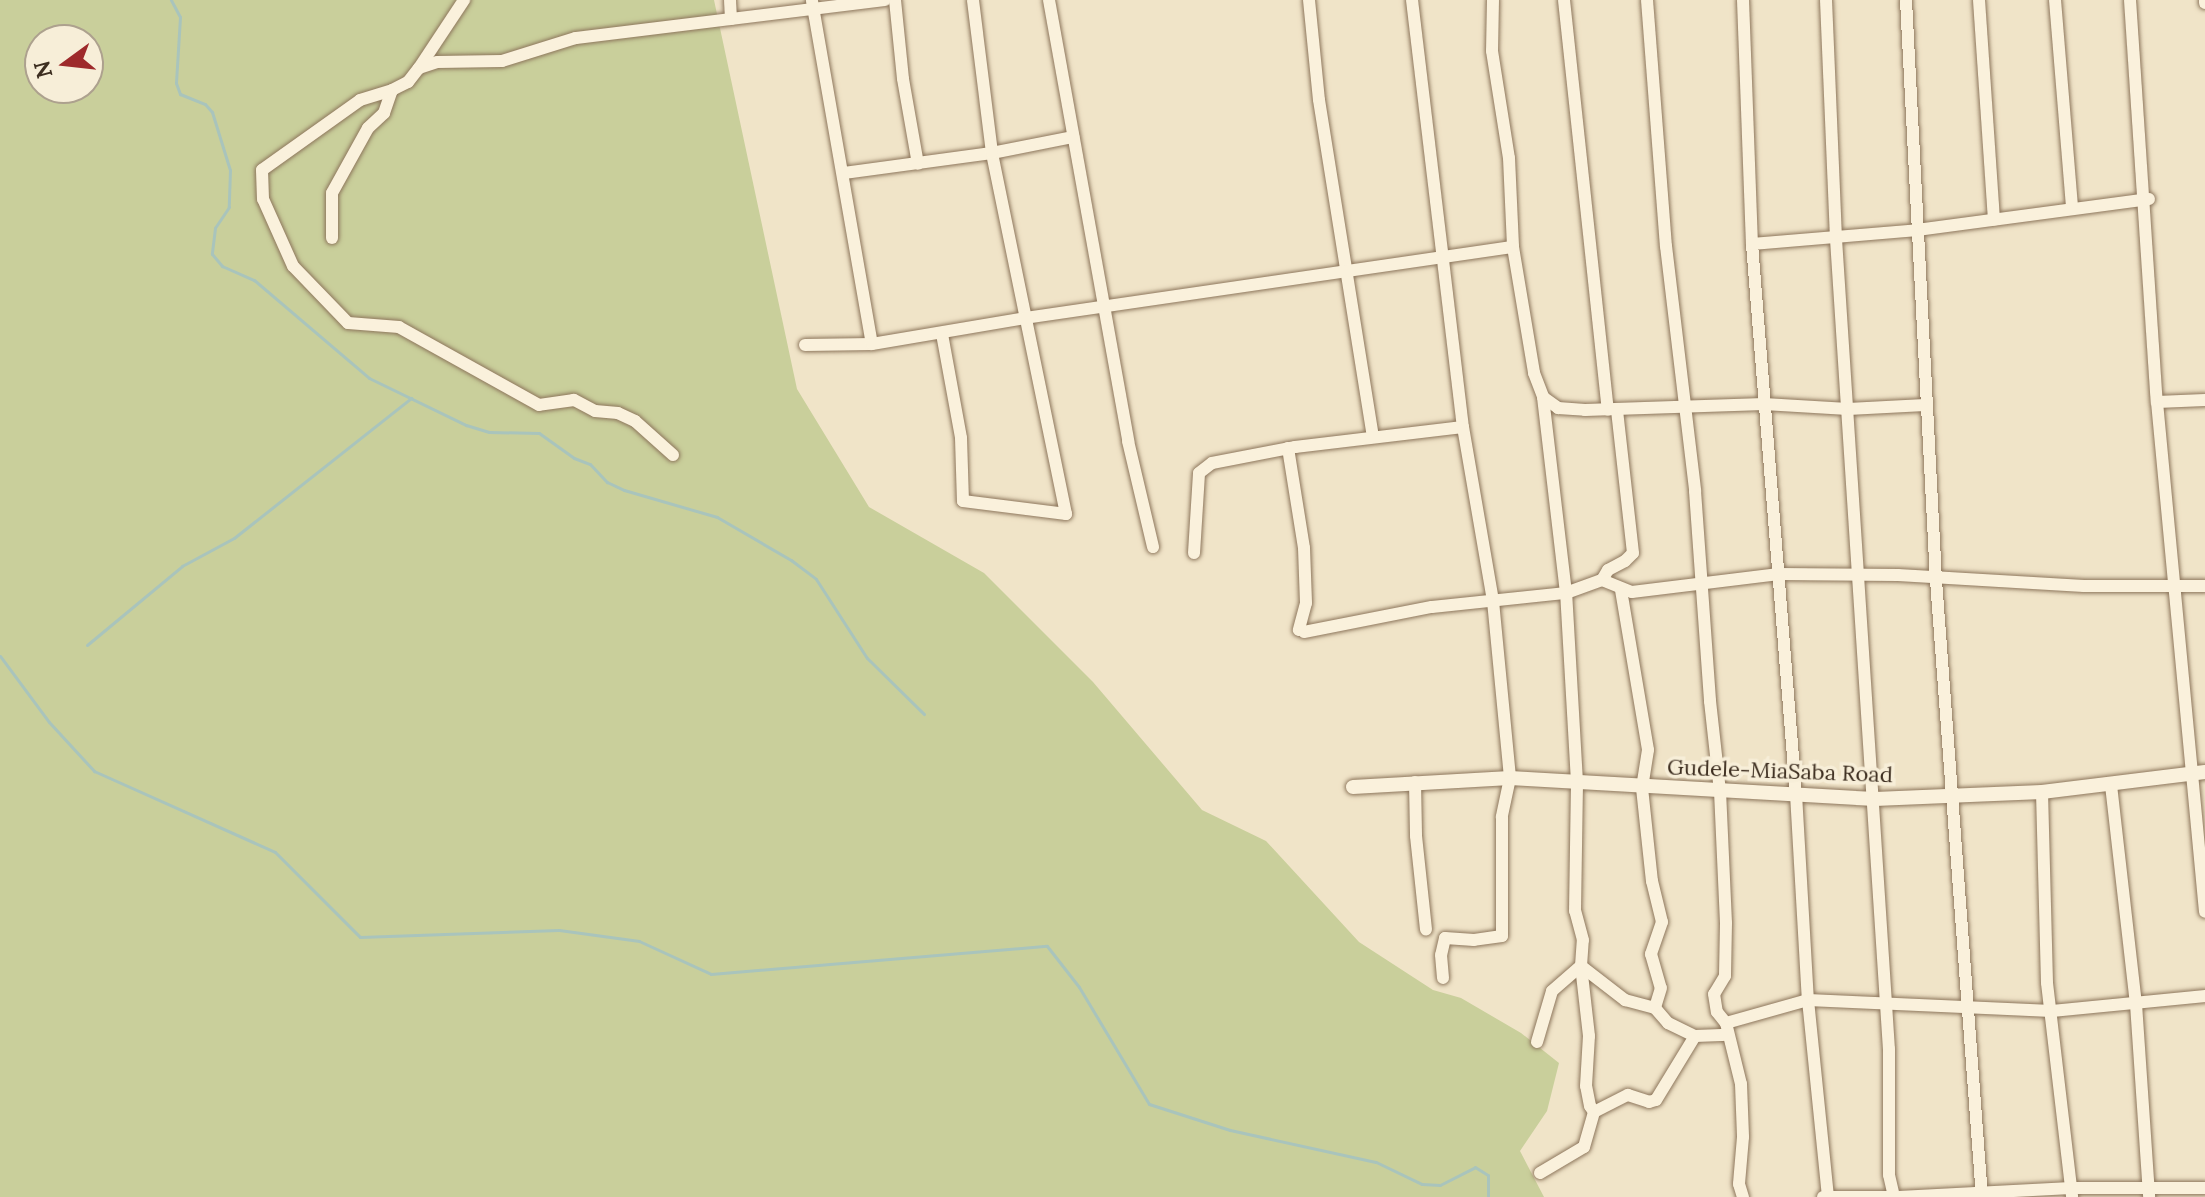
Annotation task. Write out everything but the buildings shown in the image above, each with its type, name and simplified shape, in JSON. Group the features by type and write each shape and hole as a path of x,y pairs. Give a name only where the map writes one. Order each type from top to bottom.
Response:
{"street":[{"path":"464,0 408,82 360,100 262,170 263,199 293,266 348,323 399,327 539,405 574,400 595,411 618,413 635,421 673,455"},
{"path":"730,0 731,19"},
{"path":"419,68 437,62 502,61 576,38 731,19 812,4 885,0"},
{"path":"895,0 903,79 918,164"},
{"path":"942,334 961,438 963,501 1066,514 992,153 973,0"},
{"path":"1049,0 1128,441 1153,547"},
{"path":"1309,0 1319,100 1373,436"},
{"path":"1412,0 1463,427 1493,601 1510,778 1502,817 1502,936 1474,940 1445,938 1441,955 1443,978"},
{"path":"1493,0 1492,51 1509,158 1513,247 1534,373 1543,397 1566,593 1577,782 1575,911 1583,940 1581,966 1589,1036 1586,1086 1594,1112 1584,1147 1540,1173"},
{"path":"1288,448 1304,548 1306,603 1301,631 1432,607 1566,593 1602,580 1608,570 1633,553 1564,0"},
{"path":"1647,0 1666,246 1702,581 1720,791 1725,976 1714,994 1741,1084 1739,1184 1743,1197"},
{"path":"1743,0 1752,244 1796,794 1808,1000 1828,1197"},
{"path":"1826,0 1836,239 1875,799 1889,1064 1889,1175 1894,1197"},
{"path":"1906,0 1936,580 1982,1195"},
{"path":"1979,0 1994,219"},
{"path":"2055,0 2072,207"},
{"path":"2130,0 2157,402 2176,587 2189,773 2205,912"},
{"path":"812,4 872,344"},
{"path":"332,238 332,193 368,128 384,113 392,90"},
{"path":"844,173 992,153 1073,137"},
{"path":"1752,244 1917,230 2149,199"},
{"path":"805,345 872,344 1025,318 1513,247"},
{"path":"1543,397 1558,408 1613,410 1764,404 1848,409 1925,405"},
{"path":"2157,402 2205,400"},
{"path":"1194,553 1199,473 1212,463 1288,448 1463,427"},
{"path":"1602,580 1632,592 1702,581 1779,574 2205,586"},
{"path":"1621,590 1648,750 1642,788 1652,881 1662,922 1651,954 1661,988 1655,1008"},
{"name":"Gudele-MiaSaba Road","path":"1353,787 1510,778 1642,788 1875,799 2042,792 2205,772"},
{"path":"1415,782 1416,836 1426,929"},
{"path":"2111,785 2136,1004 2149,1194"},
{"path":"2042,792 2047,983 2071,1192"},
{"path":"1581,966 1589,968 1603,985 1625,1000 1655,1008 1668,1023 1695,1036 1727,1029 1808,1000 2052,1011 2205,996"},
{"path":"1537,1042 1552,991 1581,966"},
{"path":"1594,1112 1628,1095 1649,1102 1656,1100 1695,1036"},
{"path":"1820,1197 2071,1192 2149,1194 2205,1188"}],"green space":[{"path":"0,0 714,0 797,389 869,507 984,573 1093,682 1202,810 1266,841 1359,942 1433,990 1461,998 1521,1033 1559,1063 1547,1111 1520,1151 1544,1197 0,1197"}],"waterway":[{"path":"171,0 180,17 176,83 180,94 205,104 212,112 230,170 229,207 215,228 212,254 222,266 254,280 369,378 466,425 489,432 539,433 574,458 590,464 607,482 624,490 717,517 791,560 816,579 867,658 924,714"},
{"path":"87,645 182,566 234,538 411,398"},
{"path":"0,656 49,722 94,771 275,852 360,937 559,930 639,941 711,974 1047,946 1079,987 1149,1104 1230,1130 1376,1162 1422,1184 1440,1185 1475,1167 1488,1175 1488,1197"}]}
